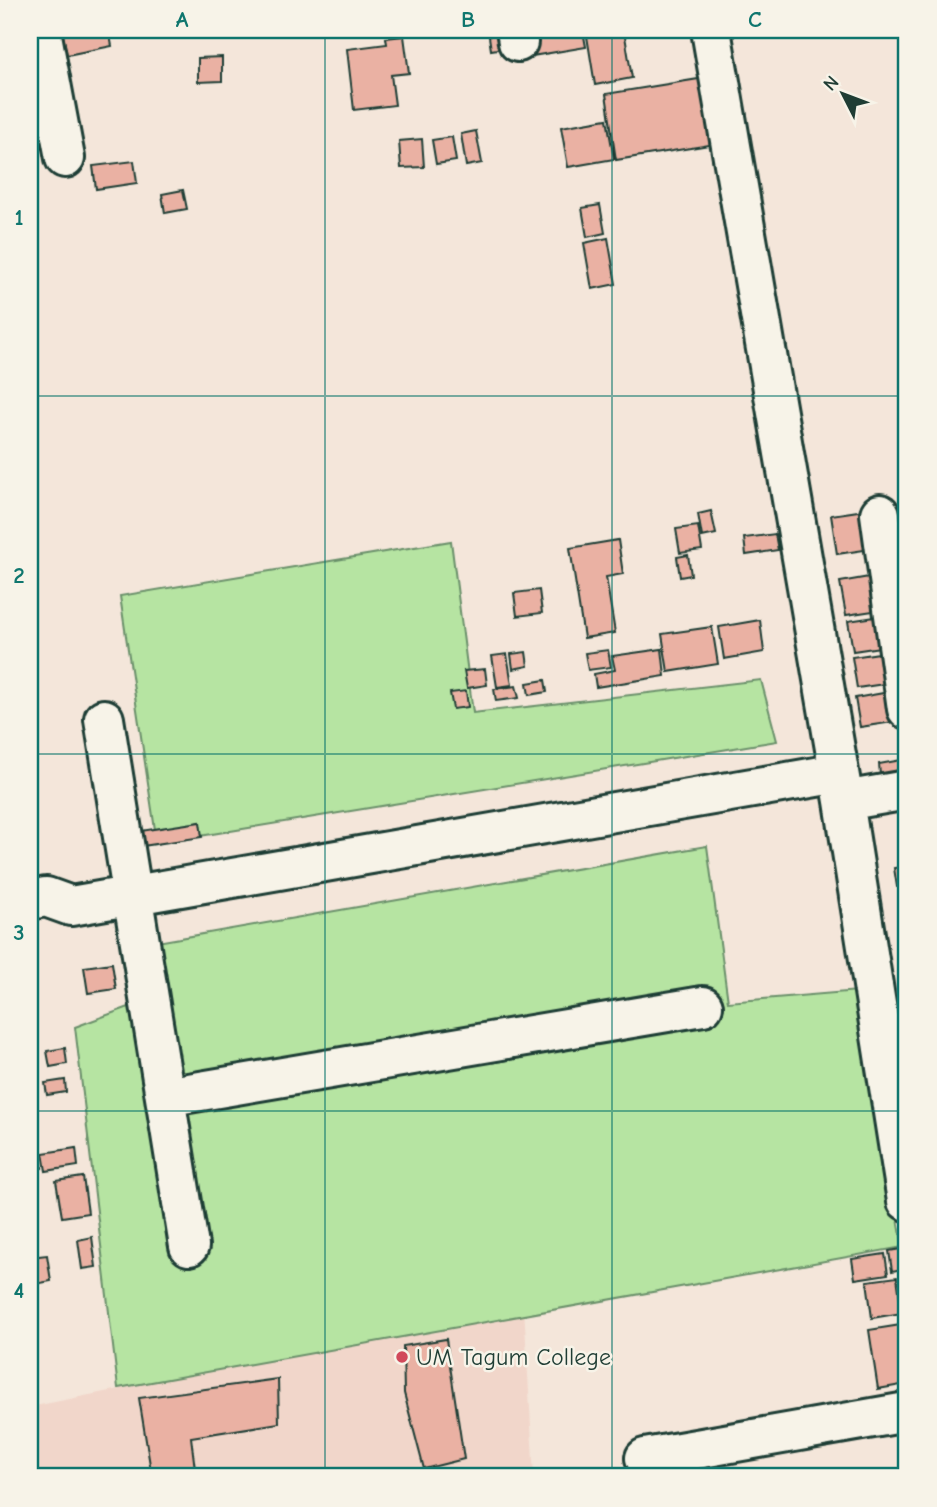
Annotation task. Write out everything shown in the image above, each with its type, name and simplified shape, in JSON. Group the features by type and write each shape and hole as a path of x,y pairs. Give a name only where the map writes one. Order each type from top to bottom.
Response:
{"street":[{"path":"41,30 65,158"},
{"path":"711,30 841,787 907,1201"},
{"path":"880,514 897,562 906,688"},
{"path":"104,719 189,1246"},
{"path":"30,900 46,897 71,906 841,787 907,790"},
{"path":"30,926 50,923 71,906"},
{"path":"165,1097 703,1006"},
{"path":"645,1458 907,1412"}],"shaded area":[{"name":"UM Tagum College","path":"524,1307 534,1477 30,1477 30,1407"}],"green space":[{"path":"451,541 473,713 761,680 777,741 157,843 120,596"},
{"path":"707,846 728,1002 858,991 903,1247 118,1388 75,1027 164,994 157,942"}],"building":[{"path":"62,30 109,30 112,46 67,55"},
{"path":"488,30 514,30 516,46 491,50"},
{"path":"586,30 624,30 632,78 595,85"},
{"path":"583,31 586,47 532,56 530,40"},
{"path":"404,36 409,73 391,75 395,105 354,110 347,49 387,44 386,38"},
{"path":"222,57 222,81 198,82 198,58"},
{"path":"711,77 722,143 616,160 606,94"},
{"path":"39,118 40,148 30,149 30,120"},
{"path":"607,119 614,159 568,167 561,127"},
{"path":"476,131 482,163 466,166 461,134"},
{"path":"452,137 456,161 436,164 432,140"},
{"path":"422,139 424,167 401,168 399,141"},
{"path":"134,161 137,183 96,189 93,166"},
{"path":"183,190 187,209 165,213 162,194"},
{"path":"600,205 605,233 587,237 582,208"},
{"path":"608,238 616,284 592,289 584,243"},
{"path":"865,510 871,549 837,554 831,515"},
{"path":"711,511 716,534 702,537 698,514"},
{"path":"698,526 702,550 680,553 676,529"},
{"path":"775,534 778,550 746,555 744,538"},
{"path":"618,540 623,574 606,577 615,633 584,638 570,548"},
{"path":"688,555 691,575 680,577 677,557"},
{"path":"875,576 880,610 846,615 840,582"},
{"path":"539,590 542,613 517,616 514,593"},
{"path":"882,616 887,646 853,651 848,621"},
{"path":"760,620 764,652 724,659 719,627"},
{"path":"712,627 718,664 668,672 662,634"},
{"path":"662,649 665,676 596,687 594,674 615,670 612,656"},
{"path":"608,650 611,667 588,670 585,653"},
{"path":"526,652 528,666 513,669 511,654"},
{"path":"886,652 891,683 857,688 852,657"},
{"path":"507,654 512,685 497,687 492,656"},
{"path":"485,669 487,685 467,688 464,671"},
{"path":"545,680 547,692 529,695 527,683"},
{"path":"516,686 519,698 496,701 494,689"},
{"path":"466,691 468,707 453,709 450,693"},
{"path":"895,691 900,721 860,727 855,698"},
{"path":"907,759 907,770 880,774 879,764"},
{"path":"200,822 202,837 136,847 134,832"},
{"path":"907,866 907,886 897,887 894,868"},
{"path":"112,963 116,989 88,993 84,967"},
{"path":"65,1048 67,1064 50,1067 47,1051"},
{"path":"65,1080 66,1092 47,1095 45,1083"},
{"path":"38,1139 42,1168 30,1170 30,1140"},
{"path":"76,1148 78,1166 46,1171 43,1153"},
{"path":"83,1177 88,1213 62,1217 56,1181"},
{"path":"92,1237 96,1267 82,1269 78,1240"},
{"path":"907,1248 907,1268 892,1271 889,1251"},
{"path":"885,1254 888,1274 855,1279 852,1259"},
{"path":"47,1255 51,1281 30,1285 30,1257"},
{"path":"897,1277 902,1313 872,1318 867,1281"},
{"path":"907,1324 907,1384 878,1389 869,1330"},
{"path":"446,1339 464,1459 424,1469 404,1393 403,1346"},
{"path":"278,1379 279,1423 191,1437 196,1477 152,1477 139,1398"}],"place":[{"name":"UM Tagum College","path":"402,1357"}]}
